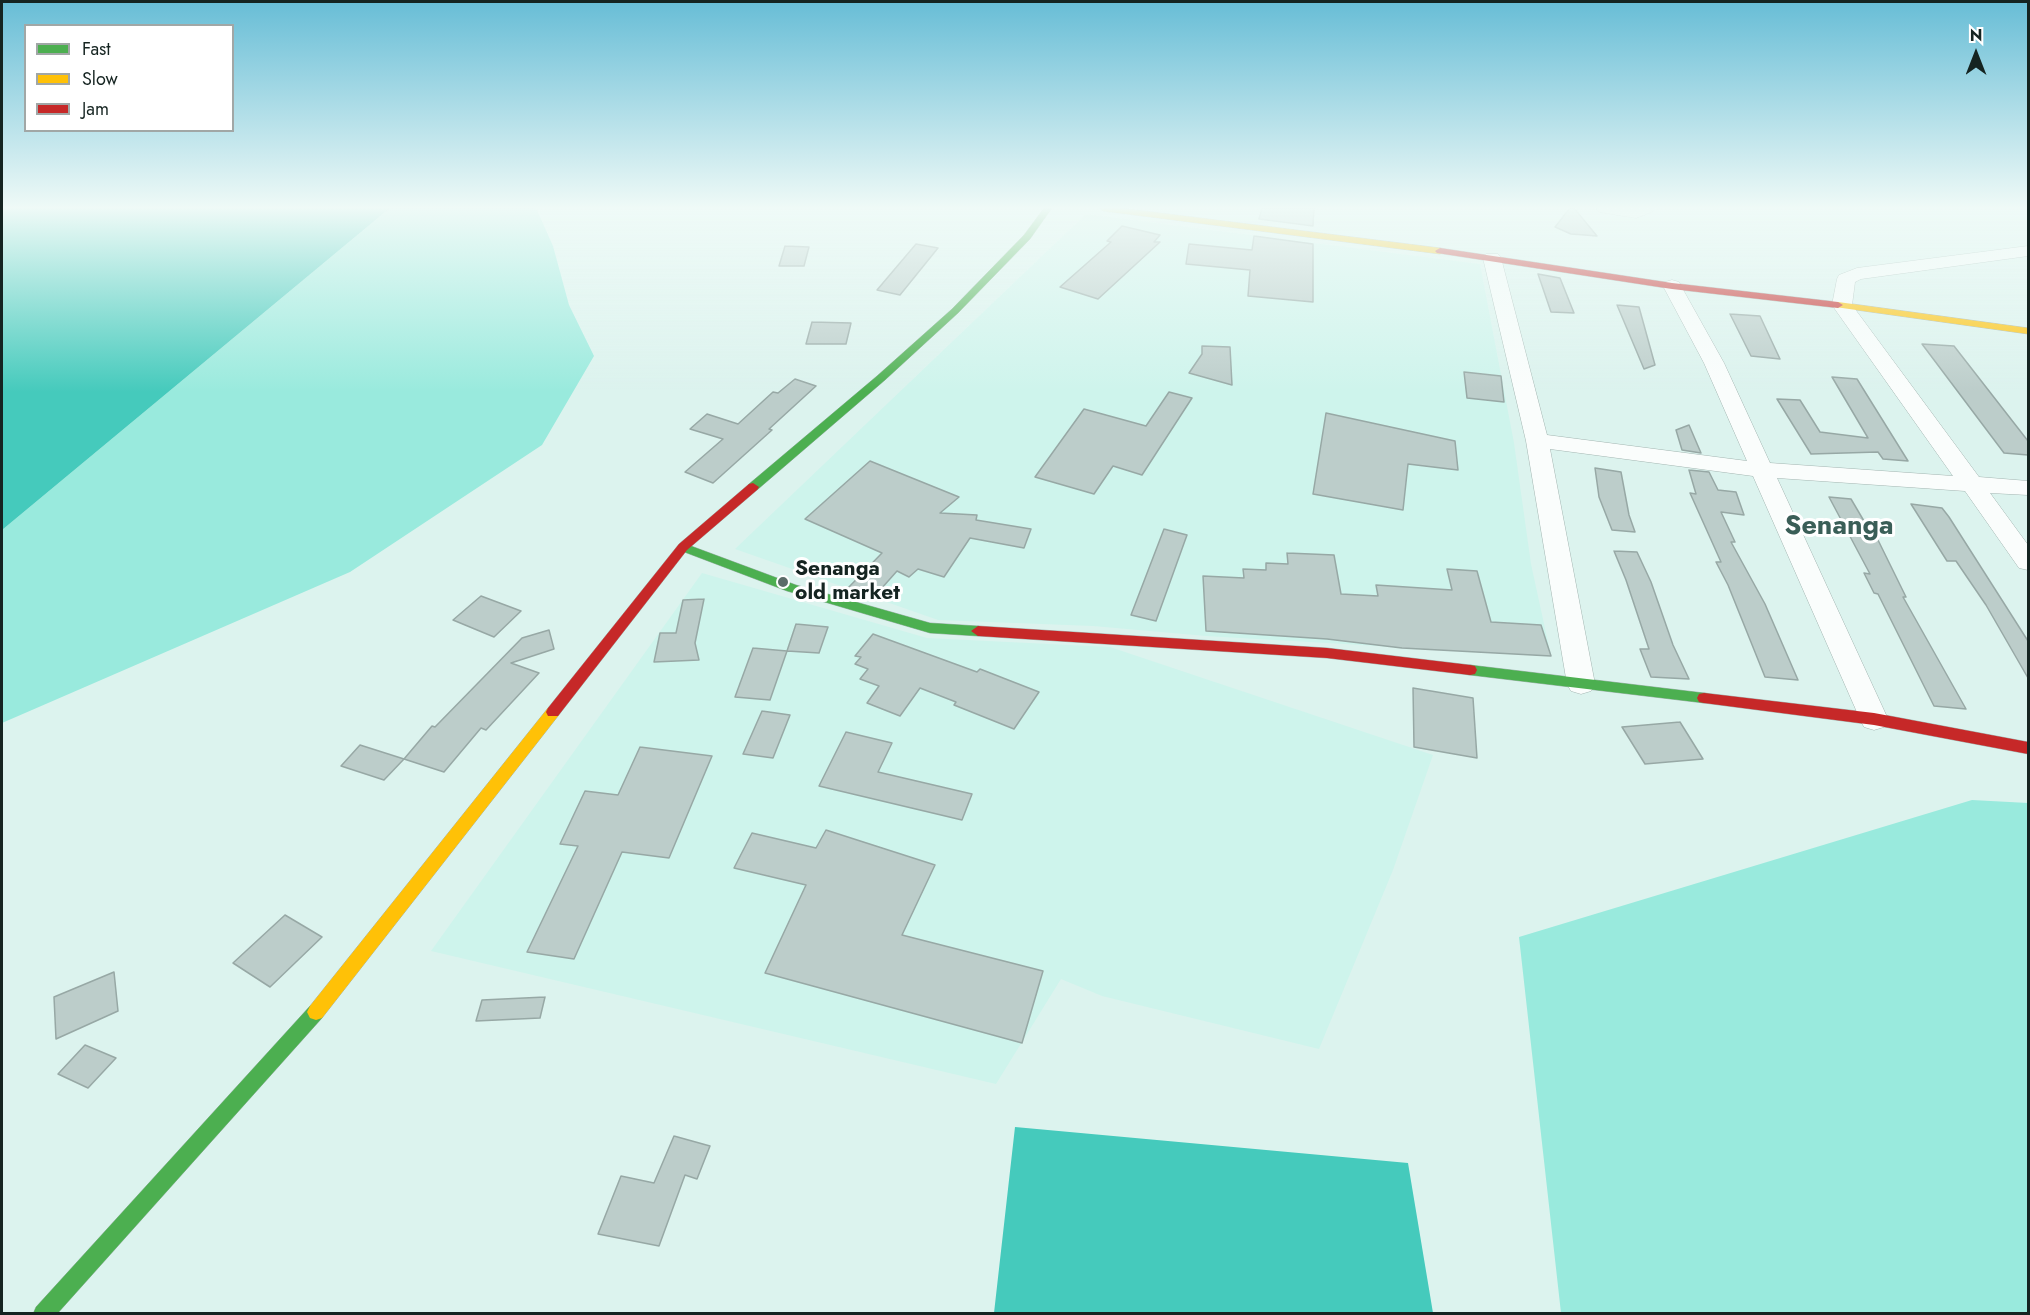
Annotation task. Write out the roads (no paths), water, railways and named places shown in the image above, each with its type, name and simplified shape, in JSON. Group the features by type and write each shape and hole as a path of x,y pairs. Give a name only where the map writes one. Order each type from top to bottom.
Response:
{"street":[{"path":"43,1314 321,1007 682,547 881,378 955,311 996,269"},
{"path":"1495,269 1537,441 1581,684"},
{"path":"1565,269 1672,286 1842,305 2028,330"},
{"path":"1889,269 1857,274 1846,279 1842,305 1974,484 2028,562"},
{"path":"1672,286 1714,363 1874,719"},
{"path":"1537,441 1763,470 2028,488"},
{"path":"682,547 792,588 930,628 1327,653 1874,719 2028,747"}],"water":[{"path":"2,269 316,269 2,530"},
{"path":"1015,1127 1408,1163 1433,1313 994,1313"}],"place":[{"name":"Senanga old market","path":"783,582"}],"district":[{"name":"Senanga","path":"1839,527"}]}
